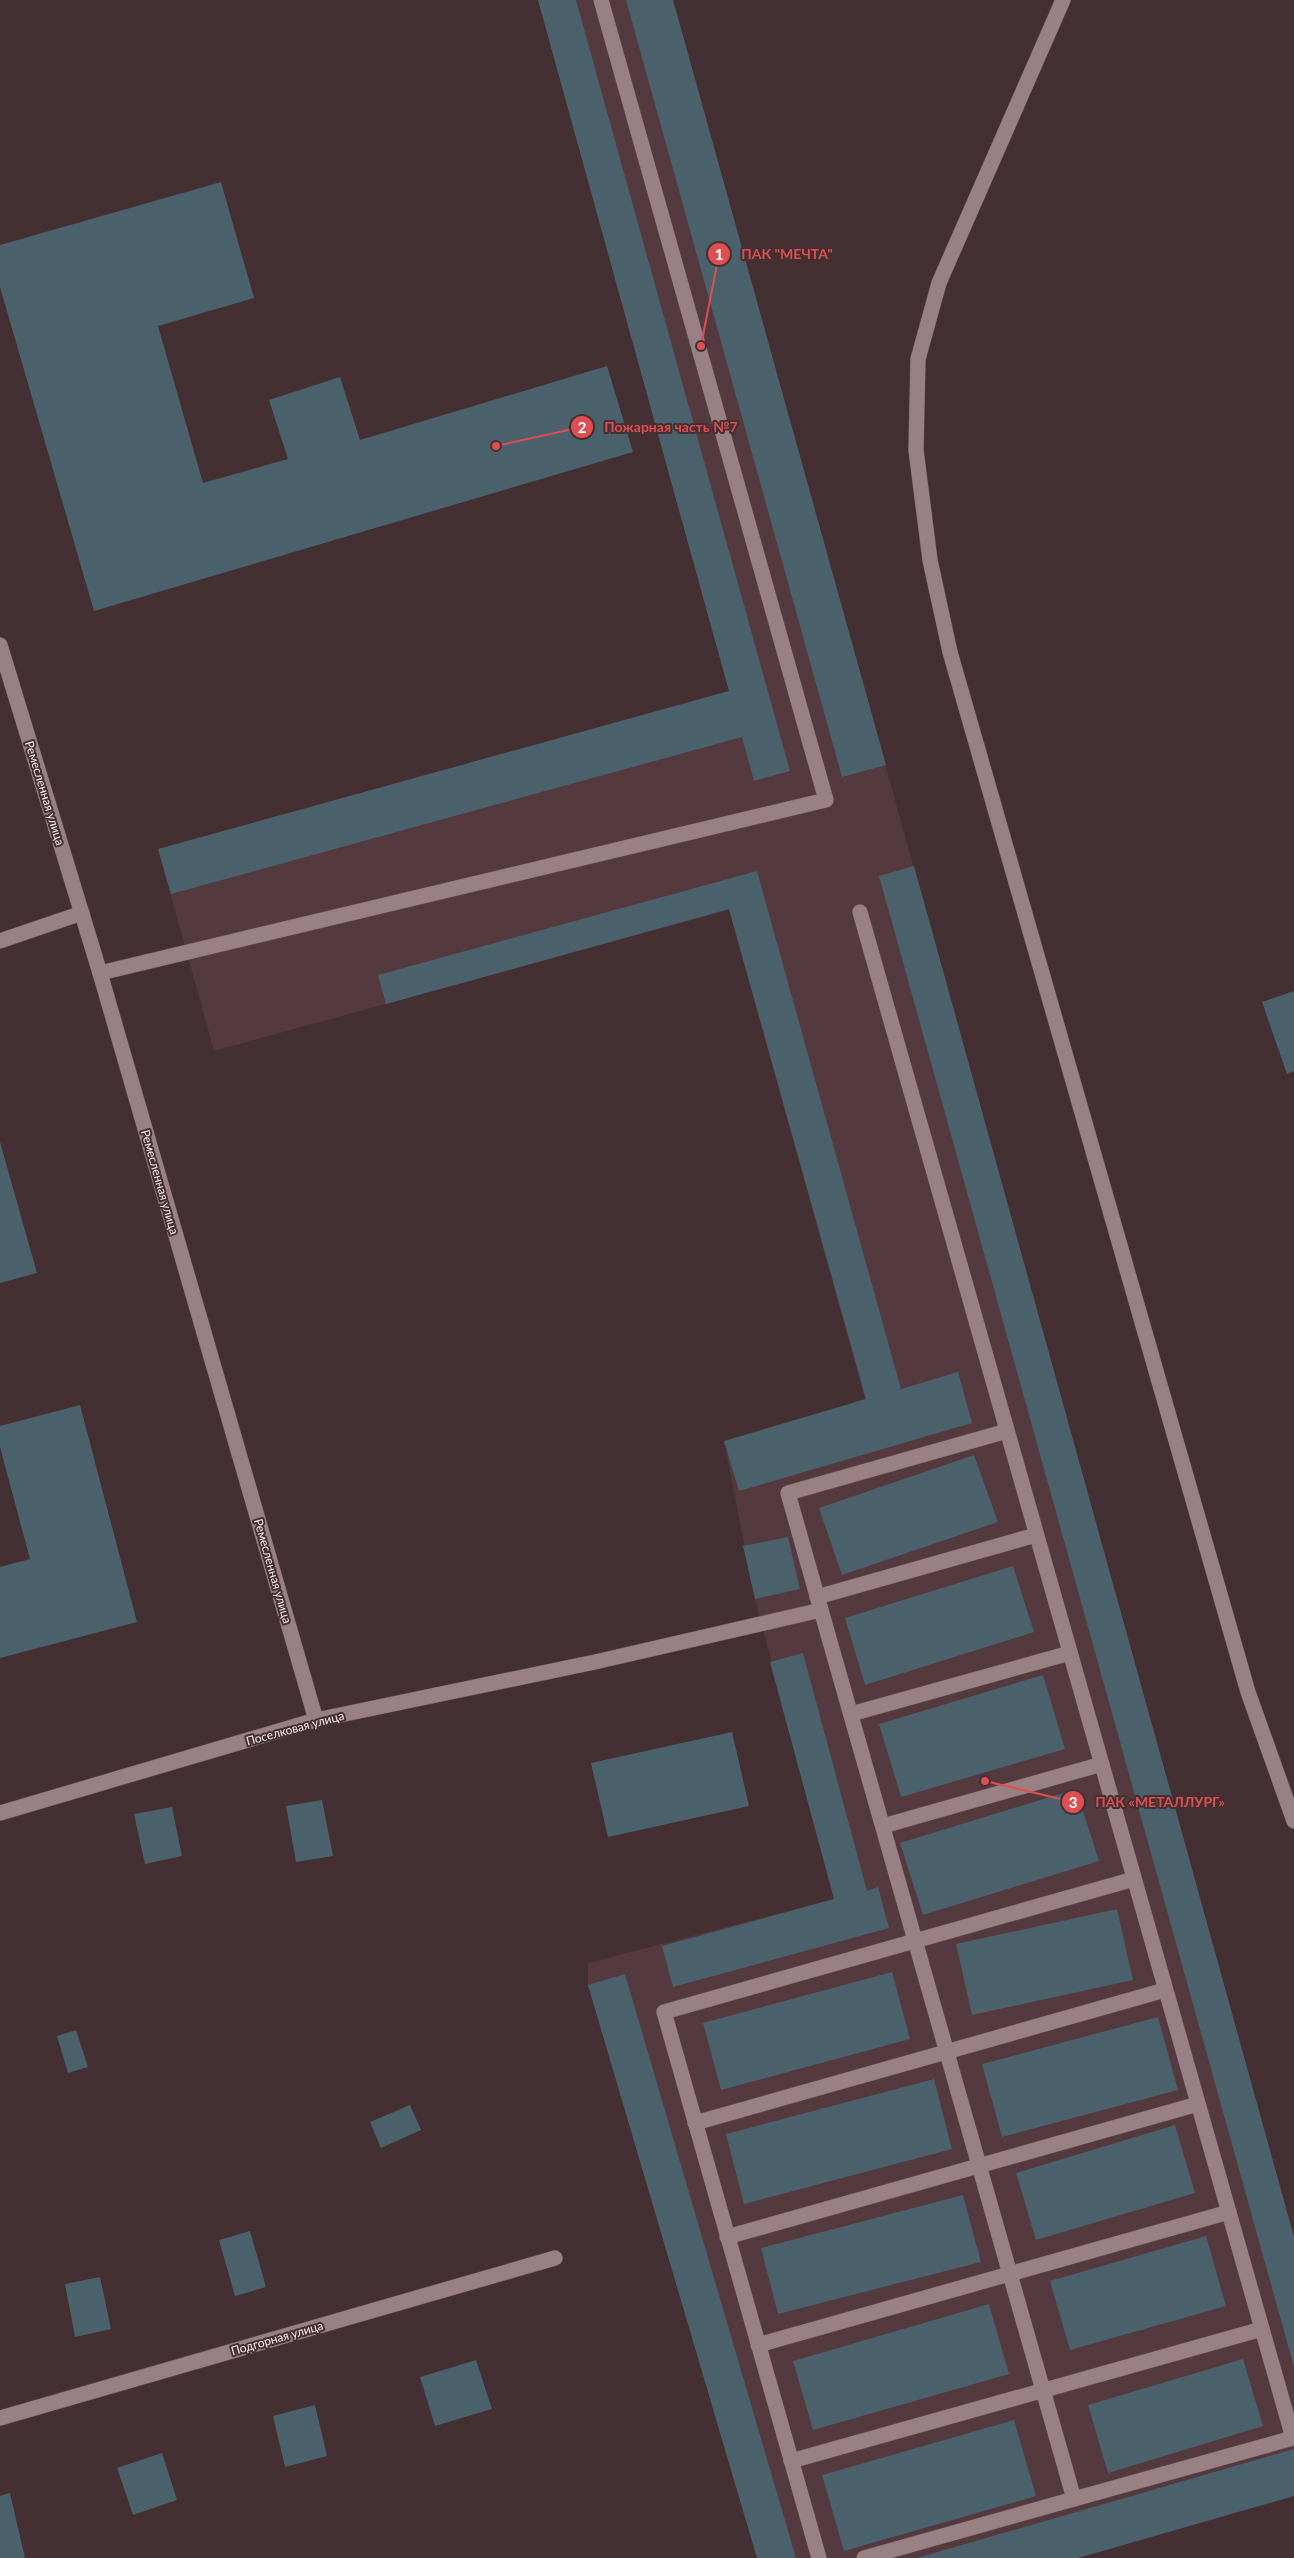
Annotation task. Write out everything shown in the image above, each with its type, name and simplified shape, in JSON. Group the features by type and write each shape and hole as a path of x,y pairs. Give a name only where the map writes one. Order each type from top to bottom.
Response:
{"street":[{"path":"100,973 826,800 601,0"},
{"path":"1064,0 940,283 918,359 917,459 930,560 950,652 1248,1692 1294,1821"},
{"name":"Ремесленная улица","path":"0,645 100,973 316,1720"},
{"path":"860,912 1292,2438 864,2558"},
{"path":"0,940 82,913"},
{"path":"1007,1431 788,1493 1074,2499"},
{"name":"Поселковая улица","path":"0,1813 316,1720 595,1662 819,1603 1036,1535"},
{"path":"851,1714 1070,1653"},
{"path":"883,1826 1102,1764"},
{"path":"819,2558 664,2012 1134,1879"},
{"path":"695,2123 1166,1990"},
{"path":"727,2237 1198,2104"},
{"path":"758,2345 1229,2212"},
{"name":"Подгорная улица","path":"0,2418 555,2258"},
{"path":"791,2461 1262,2329"}],"shaded area":[{"path":"538,0 673,0 1294,2237 1294,2496 1078,2558 757,2558 588,1985 588,1963 834,1899 755,1599 724,1441 865,1399 729,910 214,1051 158,849 729,691"}],"building":[{"path":"538,0 576,0 790,771 754,781 742,737 171,894 158,849 729,691"},
{"path":"626,0 673,0 886,765 842,777"},
{"path":"221,182 254,298 158,326 203,483 288,459 269,400 340,377 360,440 607,366 633,452 94,611 0,287 0,245"},
{"path":"914,866 1294,2237 1294,2367 879,876"},
{"path":"757,871 901,1389 958,1372 972,1423 739,1491 724,1441 866,1399 729,909 386,1004 378,975"},
{"path":"1294,991 1294,1071 1287,1074 1262,1002"},
{"path":"0,1142 37,1273 0,1283"},
{"path":"80,1405 137,1622 0,1658 0,1567 30,1559 0,1447 0,1426"},
{"path":"974,1455 998,1522 842,1575 819,1508"},
{"path":"788,1537 800,1589 755,1599 743,1546"},
{"path":"1013,1566 1034,1632 865,1685 845,1618"},
{"path":"803,1653 867,1891 878,1887 889,1928 673,1987 662,1946 834,1899 770,1662"},
{"path":"1043,1675 1065,1749 901,1797 879,1724"},
{"path":"732,1732 749,1806 608,1837 591,1763"},
{"path":"1076,1789 1099,1861 923,1915 900,1843"},
{"path":"322,1800 333,1856 296,1862 286,1806"},
{"path":"172,1807 182,1856 145,1864 134,1814"},
{"path":"1117,1909 1133,1980 972,2015 956,1944"},
{"path":"892,1972 910,2039 721,2090 703,2023"},
{"path":"625,1974 796,2558 757,2558 588,1985"},
{"path":"1158,2017 1178,2090 1002,2137 982,2064"},
{"path":"76,2030 88,2067 68,2073 57,2036"},
{"path":"934,2079 952,2149 744,2204 726,2134"},
{"path":"410,2105 421,2130 381,2148 370,2122"},
{"path":"1175,2125 1195,2193 1036,2240 1016,2173"},
{"path":"963,2195 981,2262 778,2314 761,2248"},
{"path":"250,2231 266,2287 235,2296 219,2240"},
{"path":"1206,2236 1226,2306 1070,2350 1050,2281"},
{"path":"100,2277 111,2329 75,2337 65,2284"},
{"path":"989,2304 1009,2374 813,2430 793,2361"},
{"path":"1243,2359 1263,2426 1108,2473 1088,2405"},
{"path":"476,2360 492,2409 435,2426 420,2377"},
{"path":"315,2405 327,2456 285,2467 273,2416"},
{"path":"1014,2420 1036,2496 844,2551 822,2475"},
{"path":"1294,2449 1294,2496 1078,2558 917,2558"},
{"path":"162,2453 177,2500 133,2515 117,2468"},
{"path":"10,2493 25,2558 0,2558 0,2496"}],"place":[{"name":"ПАК \"МЕЧТА\"","path":"701,346"},
{"name":"Пожарная часть №7","path":"496,446"},
{"name":"ПАК «МЕТАЛЛУРГ»","path":"985,1781"}]}
